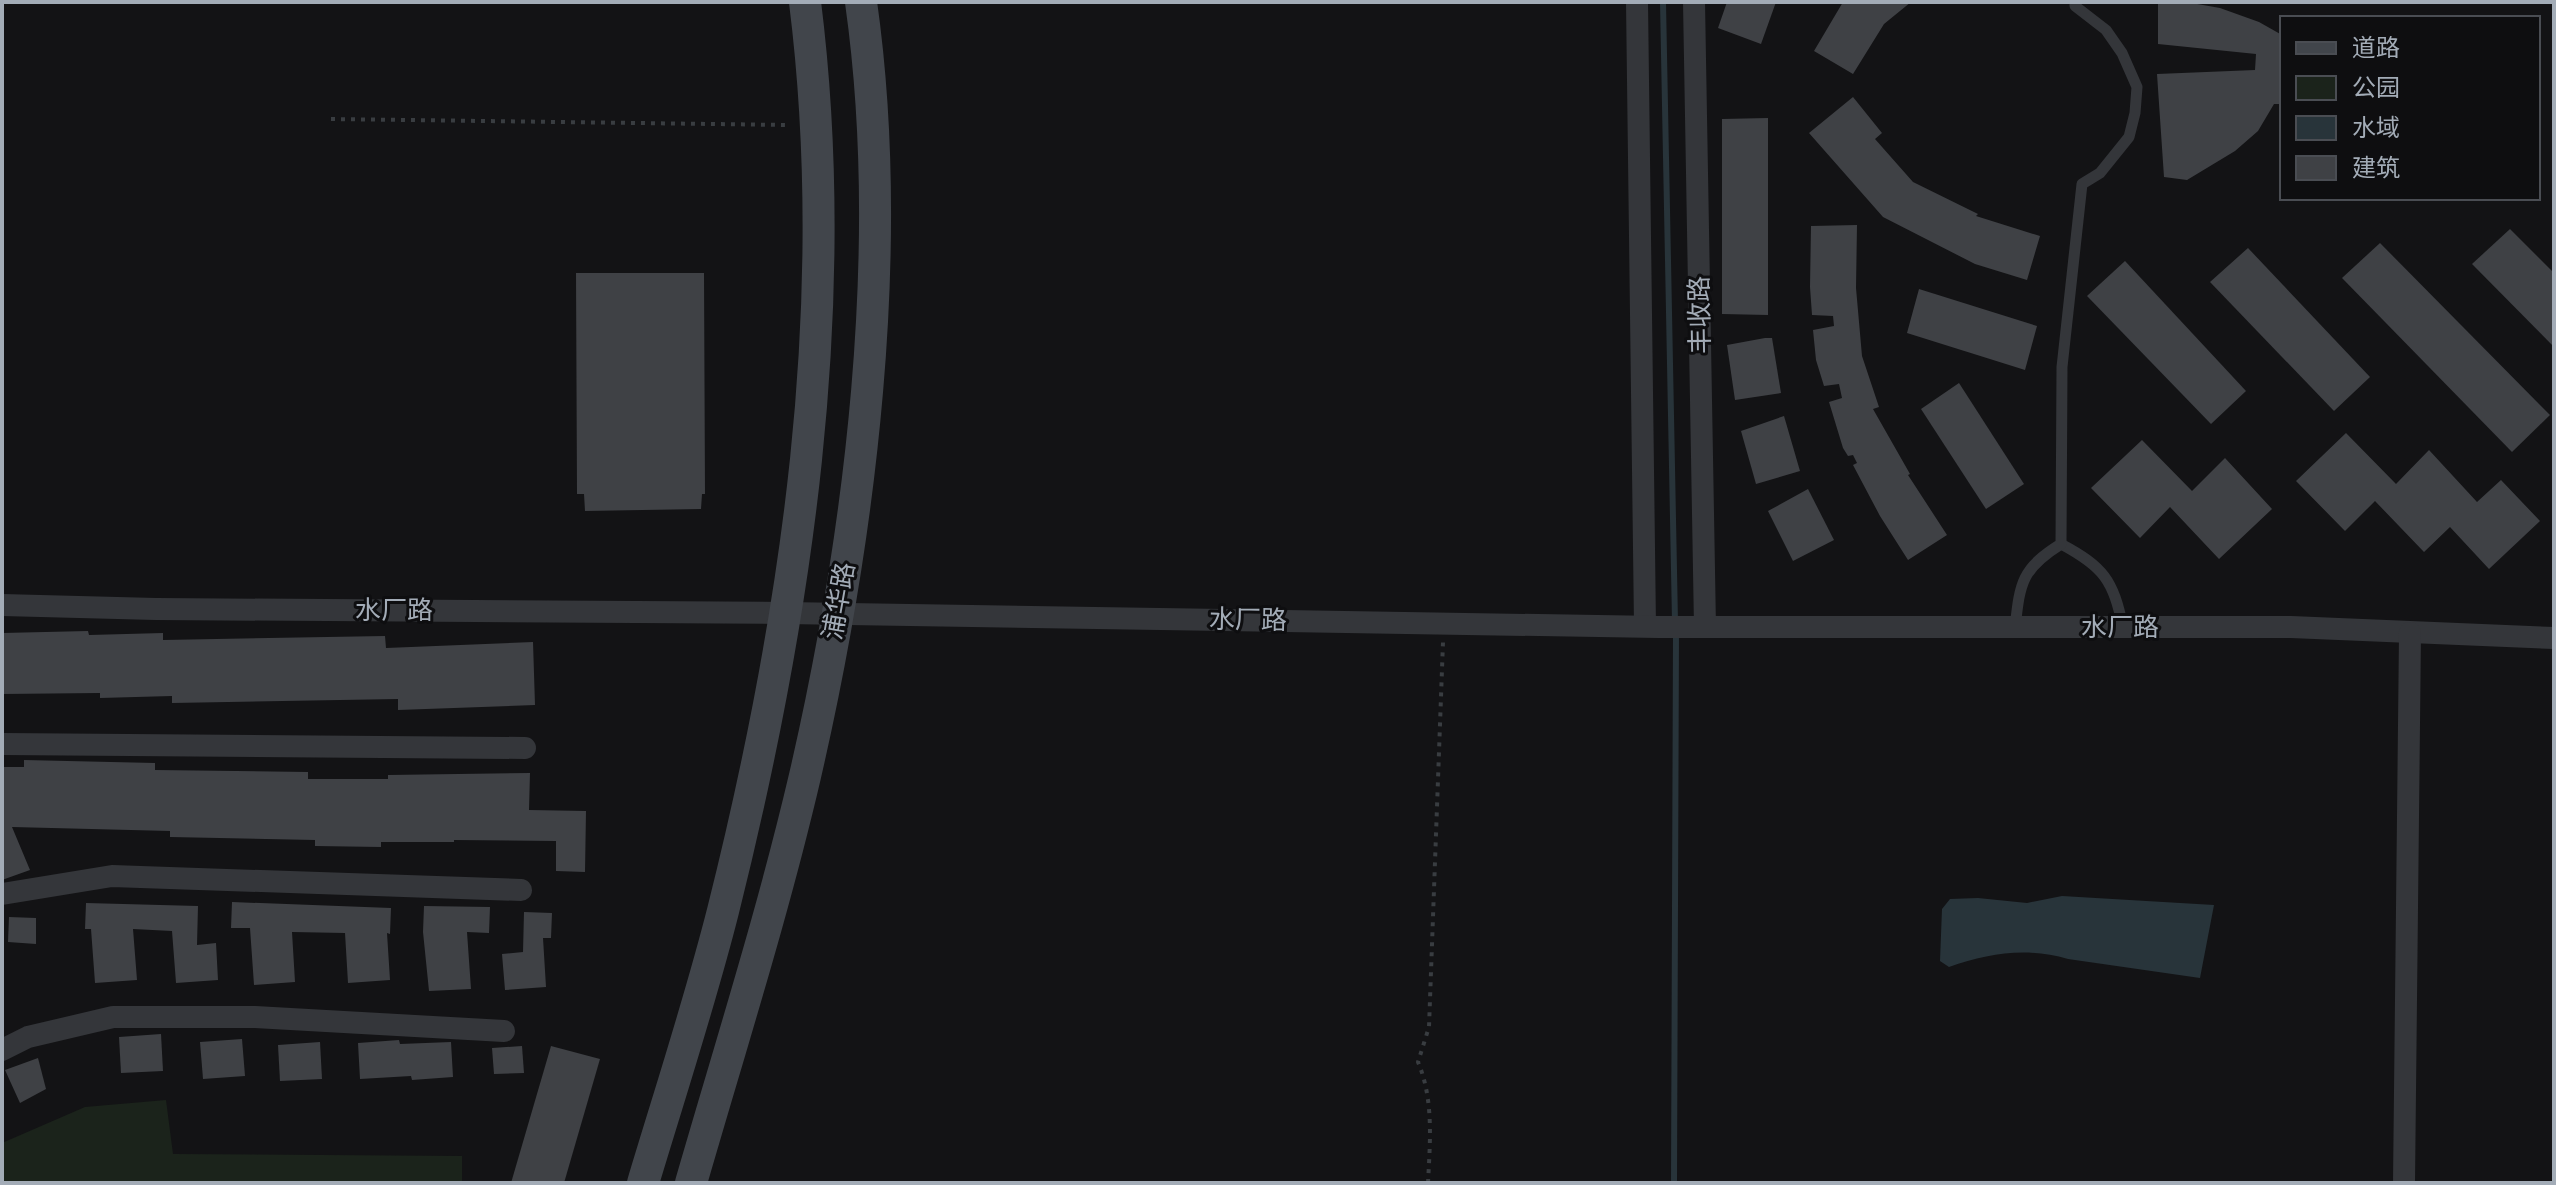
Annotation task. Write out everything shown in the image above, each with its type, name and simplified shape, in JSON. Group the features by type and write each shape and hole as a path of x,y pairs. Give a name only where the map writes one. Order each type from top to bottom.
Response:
{"main road":[{"name":"浦华路","path":"643,1183 722,914 786,613 812,397 818,246 815,126 805,2"},
{"name":"浦华路","path":"691,1183 801,790 838,614 863,417 872,308 874,170 861,2"}],"street":[{"path":"1637,2 1651,627"},
{"name":"丰收路","path":"1694,2 1695,627"},
{"name":"水厂路","path":"2,605 156,609 786,613 1651,627 2291,627 2554,638"},
{"path":"2404,1183 2410,633"},
{"path":"2,744 525,748"},
{"path":"2,894 112,876 521,890"},
{"path":"2,1050 28,1037 113,1017 255,1017 504,1031"}],"lane":[{"path":"2061,544 2062,367 2082,184 2100,173 2129,137 2137,87 2122,53 2106,30 2075,6 2075,2"},
{"path":"2061,544 2088,558 2106,578 2115,593 2123,627"},
{"path":"2015,628 2025,575 2039,558 2061,544"}],"path":[{"path":"331,119 815,126"},
{"path":"1428,1183 1431,1132 1425,1079 1418,1062 1429,1027 1443,623"}],"green space":[{"path":"166,1100 173,1154 462,1156 462,1183 2,1183 2,1143 85,1107"}],"water":[{"path":"2062,896 2214,905 2200,978 2038,953 1993,955 1949,967 1940,961 1942,909 1950,899 1978,898 2027,903"}],"building":[{"path":"1727,2 1776,2 1761,44 1718,28"},
{"path":"1843,2 1911,2 1884,24 1853,74 1814,51"},
{"path":"2158,2 2186,2 2220,8 2259,22 2280,34 2280,104 2274,104 2258,131 2235,151 2187,180 2164,177 2157,74 2255,70 2256,54 2158,44"},
{"path":"1853,97 1882,133 1875,139 1913,182 1978,214 1976,216 2040,236 2027,280 1975,264 1883,217 1809,133"},
{"path":"1768,118 1768,315 1722,314 1722,119"},
{"path":"1857,225 1856,288 1862,356 1879,407 1873,409 1908,475 1947,535 1908,560 1853,465 1857,463 1853,455 1848,456 1843,448 1829,402 1842,398 1839,384 1824,386 1816,360 1813,330 1834,326 1833,316 1812,315 1811,226"},
{"path":"2510,229 2554,273 2554,347 2472,264"},
{"path":"2380,243 2550,415 2512,452 2342,278"},
{"path":"2248,248 2370,377 2334,411 2210,282"},
{"path":"2125,261 2246,391 2211,424 2087,296"},
{"path":"576,273 704,273 705,494 702,494 701,509 585,511 584,494 577,494"},
{"path":"1919,289 2037,326 2025,370 1907,333"},
{"path":"1772,338 1781,393 1735,400 1727,345"},
{"path":"1959,383 2024,484 1986,509 1921,409"},
{"path":"1784,416 1800,471 1756,484 1741,431"},
{"path":"2346,433 2396,484 2429,450 2477,502 2501,480 2540,521 2489,569 2450,527 2424,552 2375,501 2345,531 2296,481"},
{"path":"2142,440 2192,491 2225,458 2272,509 2219,559 2170,507 2140,538 2091,488"},
{"path":"1808,489 1834,540 1793,561 1768,511"},
{"path":"88,631 89,635 163,633 163,640 385,636 386,648 533,642 535,705 398,710 398,699 172,703 172,696 100,698 100,693 2,694 2,633"},
{"path":"24,760 155,763 155,770 308,772 308,779 530,773 529,810 586,811 585,872 556,871 556,841 454,840 381,842 381,847 315,846 315,840 170,837 170,831 12,827 30,870 2,880 2,767 24,767"},
{"path":"232,902 391,908 390,934 387,933 390,980 348,983 345,933 292,932 295,982 254,985 250,928 231,928"},
{"path":"86,903 198,906 197,945 216,943 218,980 176,983 172,931 133,929 137,980 95,983 91,929 85,929"},
{"path":"424,906 490,907 489,933 467,932 471,989 429,991 423,932"},
{"path":"524,912 552,913 551,938 543,938 546,987 505,990 502,954 523,952"},
{"path":"9,917 36,918 36,944 8,942"},
{"path":"161,1034 163,1071 121,1073 119,1037"},
{"path":"242,1039 245,1076 203,1079 200,1042"},
{"path":"399,1040 400,1044 451,1042 453,1077 360,1079 358,1043"},
{"path":"320,1042 322,1079 280,1081 278,1045"},
{"path":"522,1046 524,1073 494,1074 492,1048"},
{"path":"551,1046 600,1059 564,1183 511,1183"},
{"path":"38,1058 46,1089 20,1103 5,1070"}],"waterway":[{"path":"1663,2 1675,622"},
{"path":"1674,1183 1676,633"}]}
